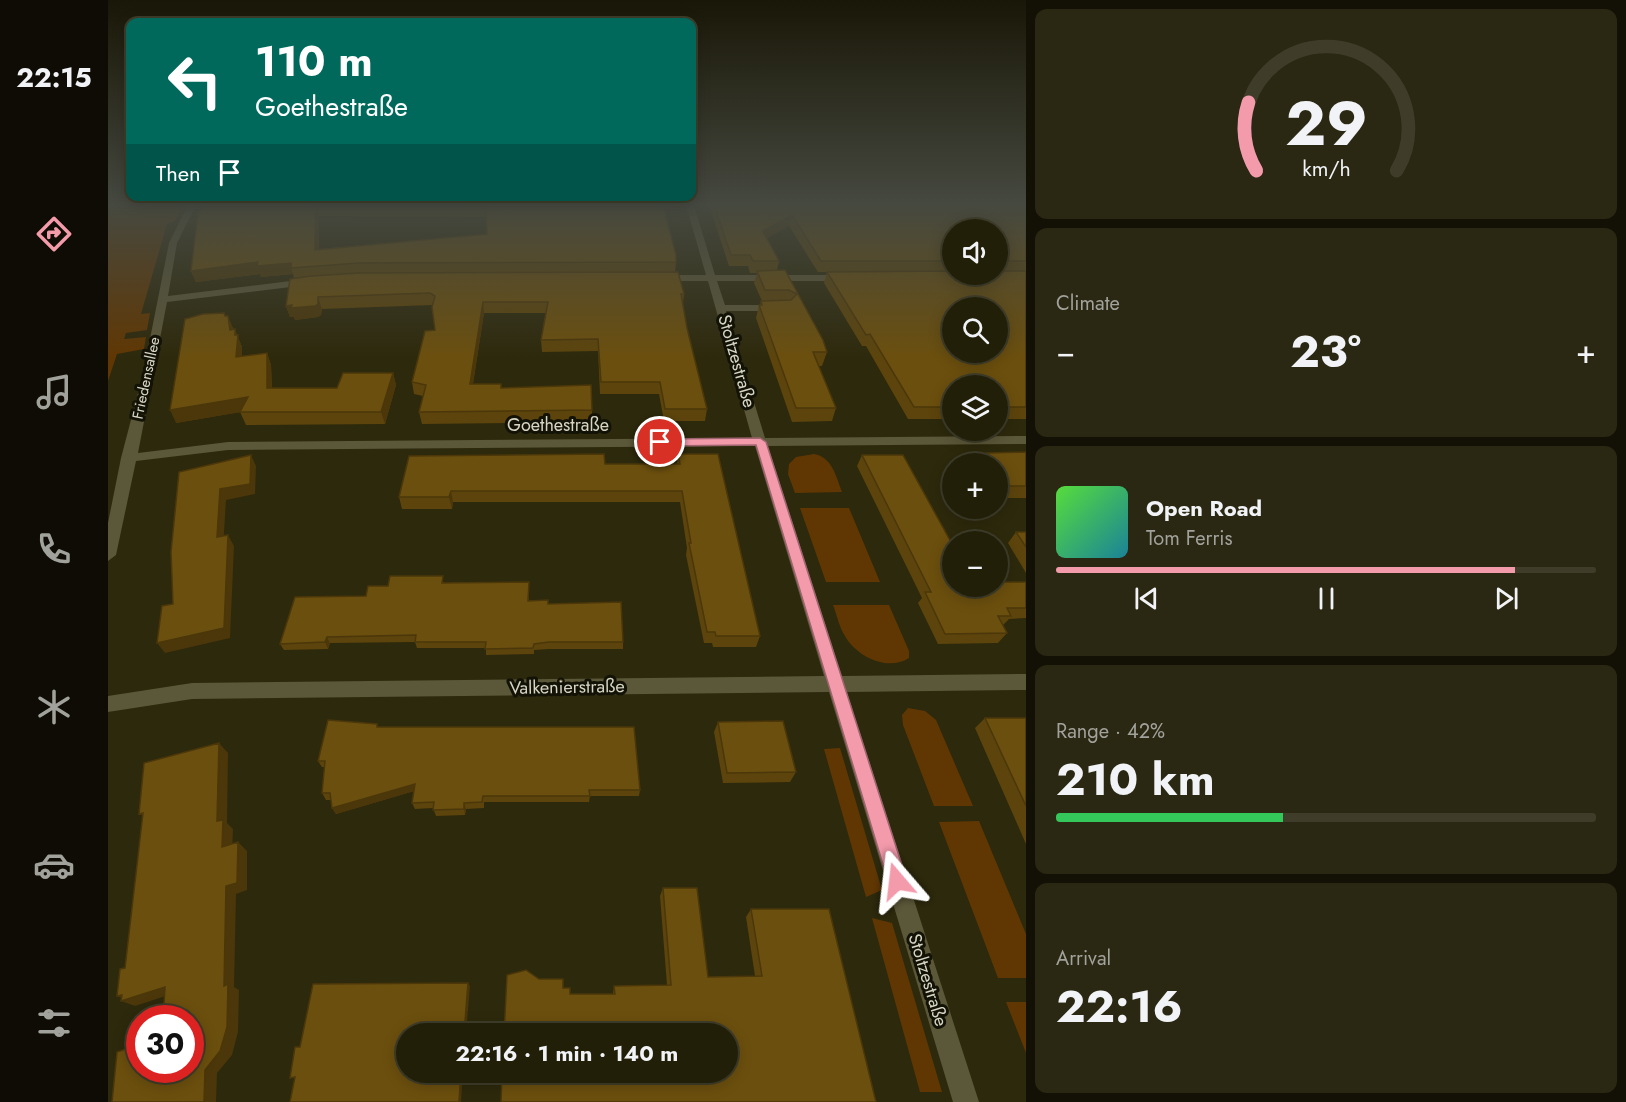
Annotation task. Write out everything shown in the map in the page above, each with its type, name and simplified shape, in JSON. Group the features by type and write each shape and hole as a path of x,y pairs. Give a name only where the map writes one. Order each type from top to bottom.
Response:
{"street":[{"name":"Friedensallee","path":"108,555 128,458 149,374 171,256"},
{"name":"Stoltzestraße","path":"705,256 760,442 966,1102"},
{"path":"646,278 852,278"},
{"path":"162,300 314,282"},
{"path":"721,308 786,308"},
{"name":"Goethestraße","path":"128,458 228,446 1026,440"},
{"name":"Valkenierstraße","path":"108,704 192,691 1026,682"}],"shaded area":[{"path":"108,256 158,256 141,314 150,313 147,330 126,333 124,339 146,337 144,349 117,354 108,381"},
{"path":"814,454 829,463 842,492 795,493 788,474 789,464 796,457"},
{"path":"800,508 849,508 880,582 826,582"},
{"path":"833,605 889,605 909,651 909,658 891,663 873,660 864,655 845,636"},
{"path":"908,708 925,711 936,720 973,806 934,806 903,725 902,715"},
{"path":"840,748 882,890 866,897 824,749"},
{"path":"979,821 1026,934 1026,978 998,978 939,822"},
{"path":"872,918 892,923 942,1092 920,1092"},
{"path":"1006,1002 1026,1002 1026,1053"}],"building":[{"path":"193,256 676,256 676,262 359,263 291,268 291,263 257,266 258,262 191,271"},
{"path":"751,256 777,256 779,261 753,261"},
{"path":"818,256 942,256 942,261 821,261"},
{"path":"1008,256 1026,256 1026,261 1008,261"},
{"path":"785,270 823,340 827,352 813,352 836,408 796,408 759,305 762,305 761,301 791,300 797,294 789,290 765,290 757,271"},
{"path":"942,271 942,285 1008,285 1008,271 1026,271 1026,407 1008,407 1008,375 942,375 942,407 914,407 870,334 866,335 827,272"},
{"path":"678,272 684,294 681,294 687,328 707,409 665,409 660,382 601,382 598,339 541,340 548,302 483,302 470,384 501,384 501,388 591,385 592,410 419,412 426,385 412,382 425,331 435,330 432,307 435,296 430,293 318,297 318,304 315,306 291,308 292,305 286,306 290,279 311,276 359,273"},
{"path":"224,313 228,316 230,330 235,329 235,335 238,335 236,357 267,353 267,388 337,388 343,373 393,373 381,412 240,412 248,397 170,410 185,319 203,314"},
{"path":"1026,452 1026,486 1010,486 1008,483 1008,453 986,453"},
{"path":"604,454 605,464 680,464 678,454 718,454 760,636 716,636 715,632 707,632 689,543 691,543 682,491 451,491 449,497 399,497 409,456"},
{"path":"251,455 250,484 220,489 217,537 228,535 224,628 157,643 162,606 173,604 171,552 179,472"},
{"path":"862,455 903,455 945,531 942,531 942,597 1008,597 1008,582 1026,582 1026,608 1007,608 1011,616 998,616 1007,633 945,634 925,592 931,592"},
{"path":"1016,532 1026,532 1026,547"},
{"path":"390,576 443,576 442,583 529,582 528,601 548,600 548,604 621,602 623,642 549,642 534,644 533,648 485,649 486,642 415,642 416,635 327,637 325,642 280,644 295,597 366,596 368,586 388,586"},
{"path":"985,718 1026,718 1026,806"},
{"path":"328,720 377,724 377,727 634,727 640,790 589,790 590,796 483,796 482,802 464,803 464,809 433,810 434,802 412,803 415,784 332,808 330,793 322,793 325,761 318,761"},
{"path":"783,721 796,772 727,773 718,722"},
{"path":"219,743 217,821 223,820 222,847 238,842 237,883 226,886 224,986 228,984 227,1027 220,1051 205,1070 204,1102 112,1102 117,1052 126,1049 126,1083 204,1083 204,1005 164,1005 165,987 121,1001 122,995 117,996 120,969 125,968 143,813 139,814 144,763"},
{"path":"663,888 697,888 708,977 762,976 751,909 829,909 876,1102 501,1102 502,1083 738,1083 738,1023 505,1023 507,975 526,970 539,979 563,979 563,988 570,988 570,994 615,994 614,986 671,985"},
{"path":"468,983 465,1023 396,1023 396,1083 460,1083 459,1102 290,1102 295,1077 290,1078 295,1047 300,1047 313,984"}],"route":[{"path":"660,442 760,442 897,881"}]}
